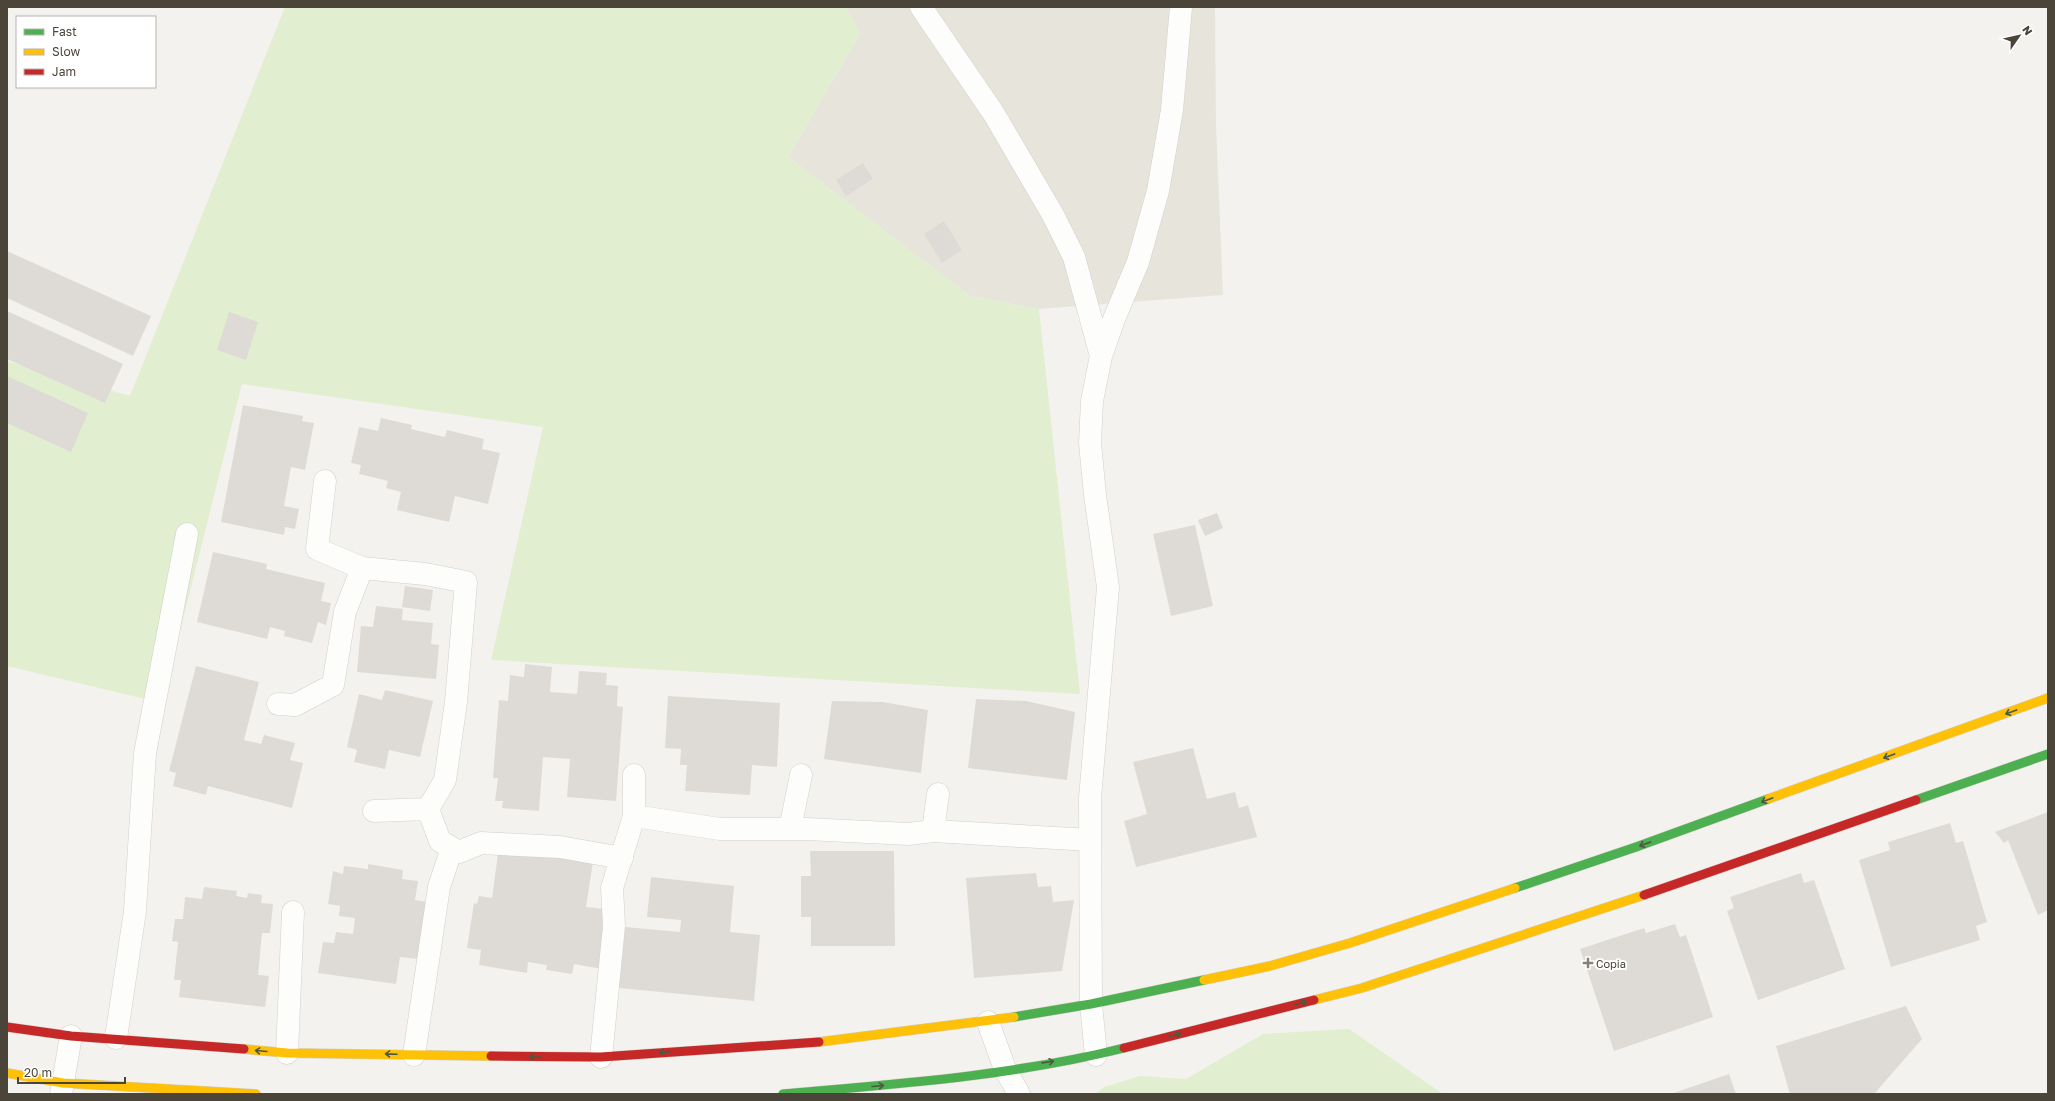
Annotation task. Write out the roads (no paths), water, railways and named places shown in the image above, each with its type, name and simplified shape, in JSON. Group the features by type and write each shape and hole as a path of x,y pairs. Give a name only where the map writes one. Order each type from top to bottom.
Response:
{"street":[{"path":"921,7 994,114 1053,215 1074,257 1100,356"},
{"path":"1096,1056 1091,1004 1090,798 1108,587 1095,496 1090,443 1092,401 1100,356 1138,262 1158,190 1172,110 1181,7"},
{"path":"325,481 317,549 362,568 425,574 466,582 456,702 445,780 428,809"},
{"path":"116,1038 135,911 145,753 187,534"},
{"path":"278,704 295,705 333,685 345,612 362,568"},
{"path":"7,1027 71,1036 116,1038 287,1053 601,1057 818,1042 988,1022 1091,1004 1270,966 1358,940 1644,845 2048,698"},
{"path":"783,1094 942,1080 1096,1056 1362,988 1652,892 2048,754"},
{"path":"601,1057 614,926 612,888 634,816 634,775"},
{"path":"790,829 801,775"},
{"path":"933,831 938,794"},
{"path":"374,811 428,809"},
{"path":"428,809 440,841 459,852 481,843 560,847 622,858"},
{"path":"634,816 720,829 790,829 908,834 933,831 1090,840"},
{"path":"414,1055 439,887 452,848"},
{"path":"287,1053 293,912"},
{"path":"988,1022 1005,1069 1019,1094"},
{"path":"62,1089 71,1036"},
{"path":"7,1073 62,1089 256,1094"}],"place":[{"name":"Copia","path":"1588,963"}]}
